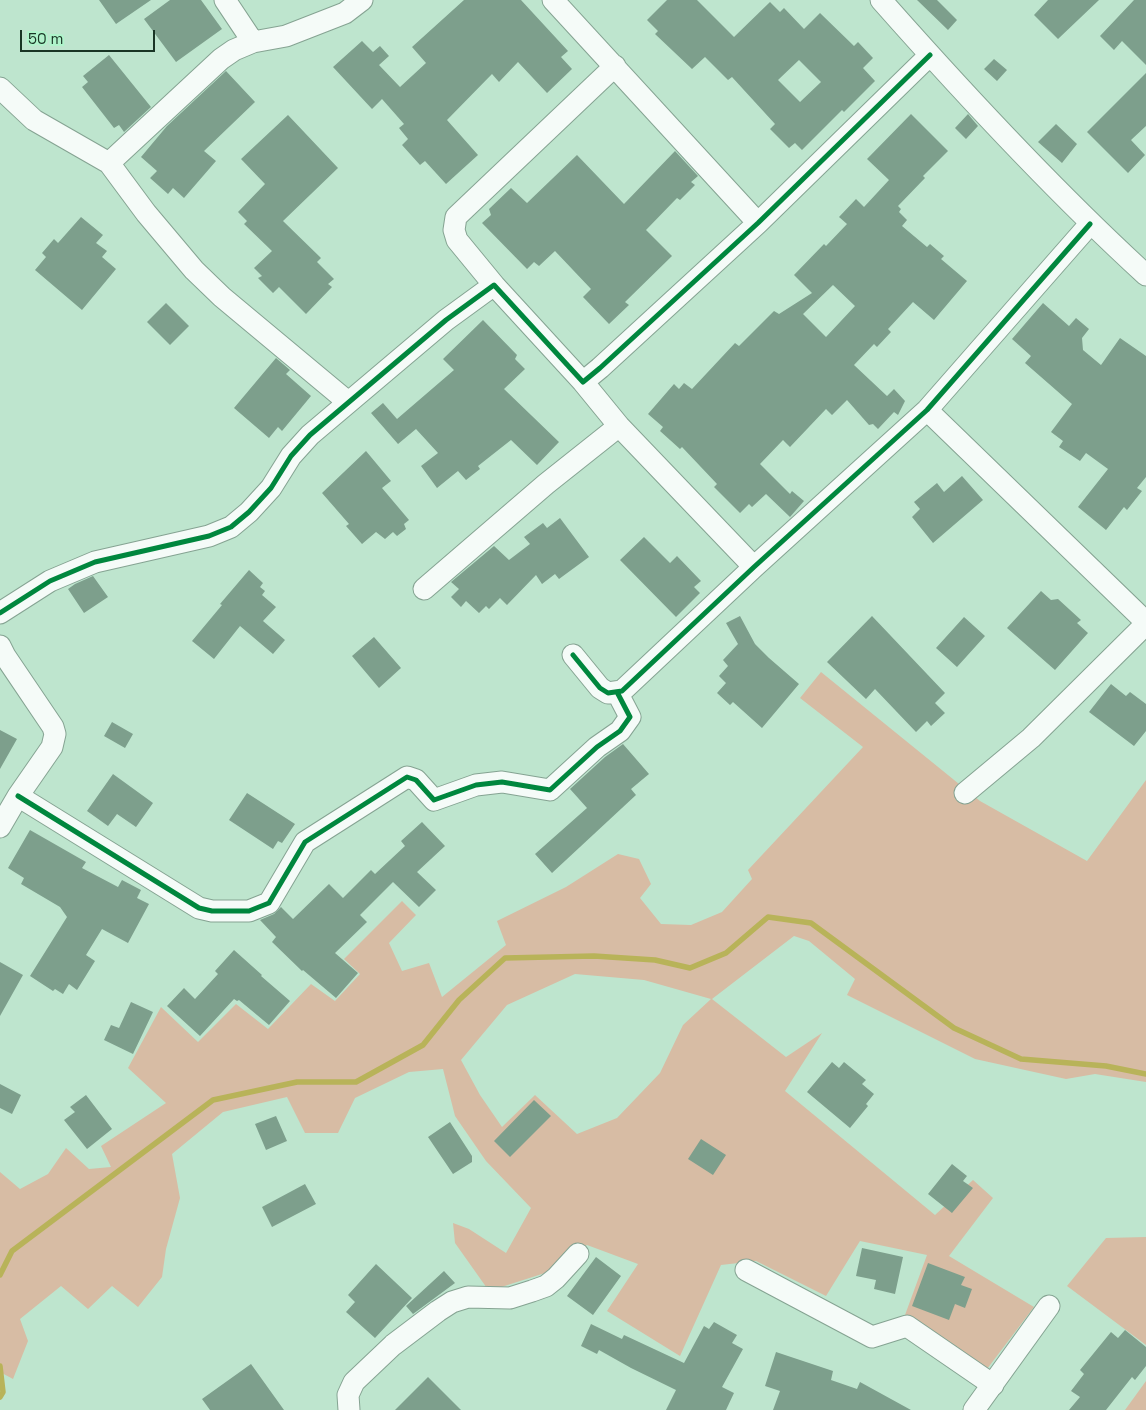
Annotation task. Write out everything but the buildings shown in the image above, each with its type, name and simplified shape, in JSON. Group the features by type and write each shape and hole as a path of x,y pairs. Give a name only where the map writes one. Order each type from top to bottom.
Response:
{"street":[{"path":"225,0 253,42"},
{"path":"109,163 221,58 253,42 286,36 345,13 362,0"},
{"path":"553,0 758,223"},
{"path":"881,0 930,55 1090,224 1146,275"},
{"path":"583,382 758,223 930,55"},
{"path":"615,66 456,217 454,230 457,240 494,285 583,382 619,426 754,567"},
{"path":"0,88 34,120 109,163 146,213 201,276 229,304 348,402"},
{"path":"573,655 600,688 608,693 622,691 754,567 927,410 1090,224"},
{"path":"0,613 50,581 95,562 209,536 231,527 249,512 271,488 292,456 310,435 446,320 494,285"},
{"path":"927,410 1146,623 1031,738 965,793"},
{"path":"424,589 546,484 619,426"},
{"path":"0,646 53,727 55,734 52,747 18,796 0,827"},
{"path":"18,796 199,908 212,911 249,911 269,903 305,842 407,777 416,780 434,800 476,785 502,782 550,790 597,746 620,731 630,717 617,692"},
{"path":"349,1410 348,1395 354,1382 393,1345 438,1310 452,1302 468,1297 510,1298 532,1292 546,1286 556,1278 578,1254"},
{"path":"746,1270 872,1336 907,1326 993,1385"},
{"path":"974,1410 1048,1306"}],"shaded area":[{"path":"821,672 980,801 1087,861 1146,780 1146,1082 1095,1074 1066,1079 975,1059 847,995 855,979 809,941 794,936 712,999 786,1057 822,1033 785,1091 935,1215 973,1180 993,1198 949,1256 1034,1307 987,1369 905,1315 927,1255 860,1241 826,1296 756,1261 721,1265 680,1356 607,1311 638,1264 587,1245 545,1273 489,1291 455,1243 453,1223 469,1229 506,1253 531,1208 486,1161 455,1116 443,1069 409,1072 355,1098 338,1133 305,1133 287,1097 223,1112 172,1154 180,1198 166,1249 162,1277 138,1307 112,1286 88,1309 61,1286 20,1319 28,1341 13,1379 0,1372 0,1172 20,1189 48,1174 66,1148 89,1169 111,1167 101,1146 166,1103 128,1068 161,1007 198,1042 236,1004 268,1029 311,984 335,1001 360,974 344,959 402,901 416,915 389,943 402,971 429,963 442,997 506,945 497,921 566,887 618,854 639,859 651,884 640,898 661,924 691,925 722,912 752,879 748,870 863,747 800,698","holes":["575,974 644,980 711,999 683,1025 660,1073 617,1118 577,1134 535,1095 502,1127 480,1095 461,1060 507,1005"]},
{"path":"1146,1237 1146,1345 1067,1286 1106,1238"},
{"path":"1146,1381 1146,1410 1125,1410"}],"waterway":[{"path":"0,1275 12,1251 213,1100 297,1082 356,1082 423,1045 459,1000 505,958 594,956 655,960 690,968 726,953 768,917 811,923 954,1028 1021,1059 1106,1066 1146,1074"},
{"path":"0,1366 3,1392 0,1397"}],"cycle path":[{"path":"0,613 50,581 95,562 209,536 231,527 249,512 271,488 291,456 310,435 446,320 494,285 583,382 758,223 930,55"},
{"path":"573,655 600,688 608,693 622,691 754,567 927,410 1090,224"},
{"path":"18,796 199,908 212,911 249,911 269,903 305,842 407,777 416,780 434,800 476,785 502,782 550,790 597,747 620,731 630,717 617,692"}]}
